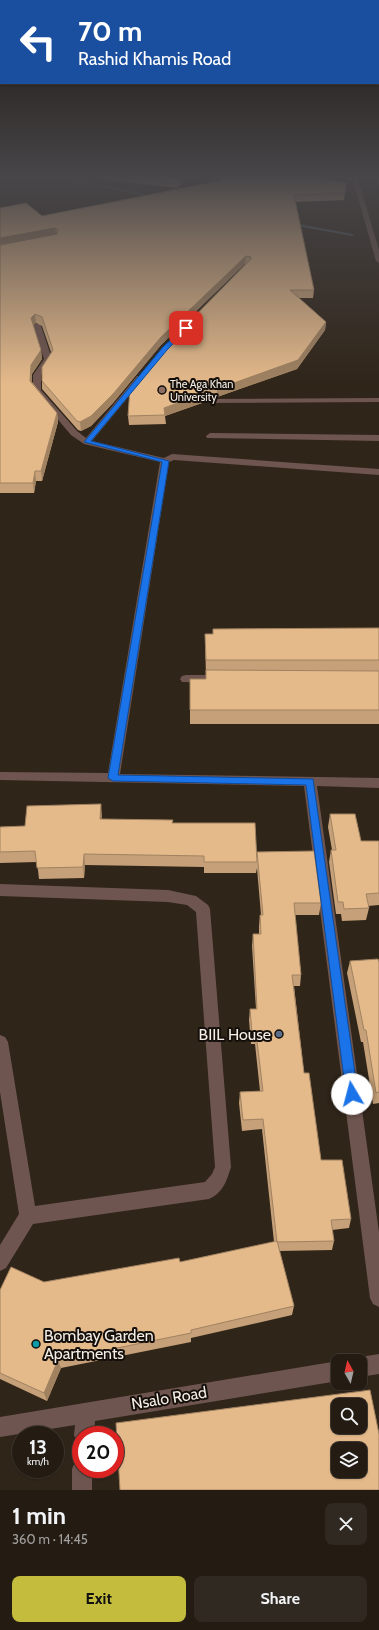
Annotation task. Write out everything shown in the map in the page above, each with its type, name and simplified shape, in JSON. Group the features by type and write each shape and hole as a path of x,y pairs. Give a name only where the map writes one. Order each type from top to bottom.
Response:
{"street":[{"path":"374,246 378,258"},
{"path":"37,326 48,359 37,375 37,390 74,433 87,442 166,461"},
{"path":"87,442 146,371"},
{"path":"205,401 379,400"},
{"path":"210,436 379,438"},
{"path":"113,778 166,461 172,457 379,472"},
{"path":"186,679 232,679"},
{"path":"0,776 379,783"},
{"path":"310,781 379,1298"},
{"path":"0,890 168,896 191,900 203,909 223,1167 219,1179 209,1190 28,1216"},
{"path":"0,1042 28,1216 0,1262"},
{"path":"367,1367 379,1364"},
{"name":"Nsalo Road","path":"0,1427 331,1372"},
{"path":"84,1426 85,1412"},
{"path":"82,1478 82,1490"}],"building":[{"path":"0,246 305,246 314,290 290,290 326,322 298,360 217,389 204,389 200,392 202,394 164,408 165,415 128,416 130,388 169,342 251,259 251,257 246,256 161,337 113,394 91,416 80,422 77,421 42,381 42,367 53,350 42,317 35,314 31,318 41,350 31,365 30,381 57,413 41,471 35,471 33,483 0,483"},
{"path":"379,628 379,660 206,660 205,634 213,634 213,629"},
{"path":"206,670 379,671 379,710 190,710 190,679 206,679"},
{"path":"101,804 100,819 173,820 172,823 255,823 257,862 204,862 204,856 84,854 83,867 37,868 35,851 0,852 0,827 25,826 27,806"},
{"path":"330,814 355,814 361,841 379,841 379,893 366,894 369,908 344,909 343,902 338,902 331,850 336,850"},
{"path":"314,851 321,903 294,903 301,975 292,975 304,1073 309,1073 321,1160 342,1160 351,1219 331,1220 334,1241 277,1242 263,1119 243,1120 240,1092 263,1091 256,1033 252,1033 250,1009 257,1009 253,934 261,934 260,915 263,915 257,852"},
{"path":"378,959 379,1092 376,1093 366,1030 364,1030 350,961"},
{"path":"277,1241 294,1306 191,1330 191,1333 58,1360 44,1393 0,1373 0,1290 11,1267 44,1282 179,1258 180,1262"},
{"path":"370,1390 379,1434 379,1490 120,1490 119,1478 124,1478 124,1426 116,1426 116,1423"}],"place":[{"name":"The Aga Khan University","path":"162,390"},
{"name":"BIIL House","path":"279,1034"},
{"name":"Bombay Garden Apartments","path":"36,1344"}],"route":[{"path":"186,328 165,348 87,442 166,461 113,778 310,781 352,1094"}]}
